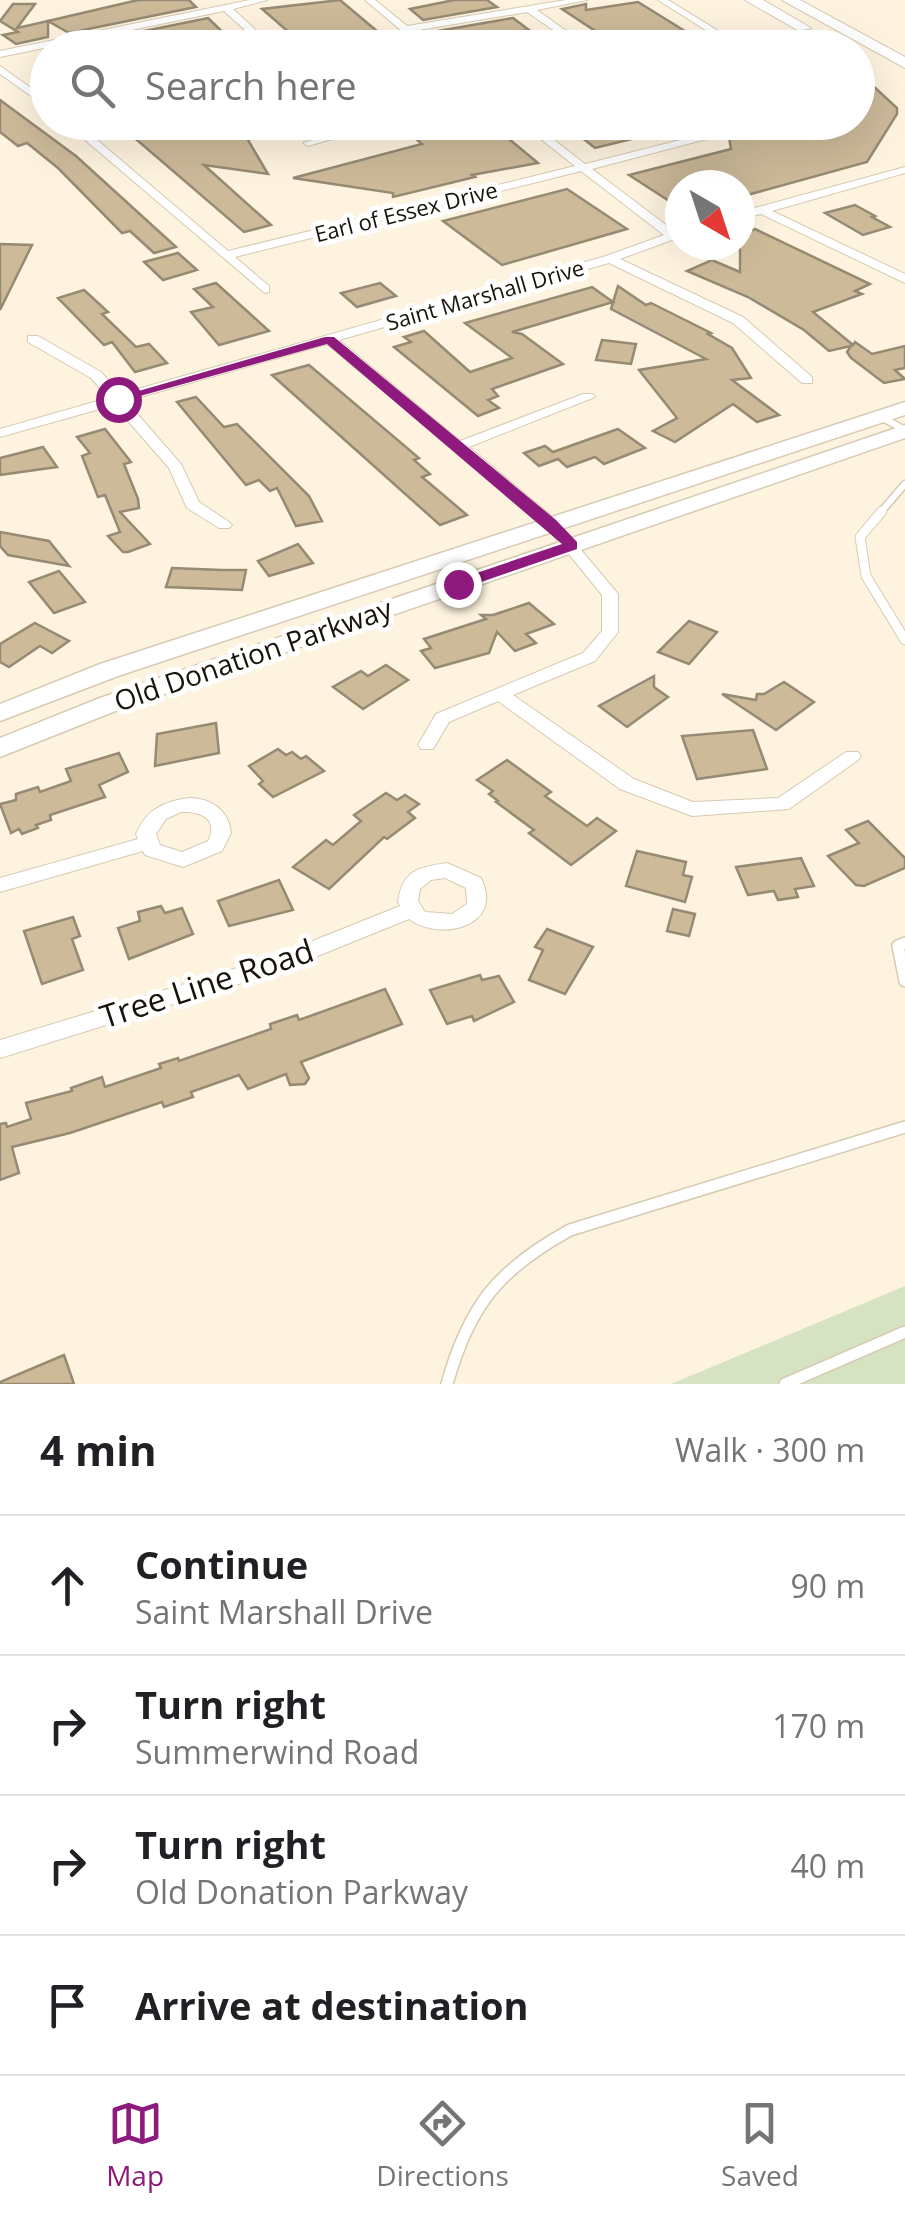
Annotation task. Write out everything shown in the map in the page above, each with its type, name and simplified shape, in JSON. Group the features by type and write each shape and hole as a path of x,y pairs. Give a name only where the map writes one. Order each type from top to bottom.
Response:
{"main road":[{"path":"752,0 806,30"},
{"path":"789,0 844,30"},
{"path":"875,47 905,63"}],"street":[{"path":"112,30 263,0"},
{"path":"369,0 407,30"},
{"path":"405,28 583,0"},
{"path":"662,0 712,30"},
{"path":"224,6 251,30"},
{"path":"530,9 560,30"},
{"path":"0,54 30,48"},
{"path":"0,69 30,92"},
{"path":"91,140 265,289"},
{"path":"308,143 322,140"},
{"path":"547,140 665,226"},
{"name":"Earl of Essex Drive","path":"228,255 695,140"},
{"path":"755,212 905,170"},
{"path":"762,210 905,279"},
{"name":"Saint Marshall Drive","path":"0,434 610,259 665,238"},
{"path":"610,259 738,320 807,380"},
{"path":"33,339 96,375 176,467 192,506 224,525"},
{"path":"330,339 551,523 610,594 610,632 589,656 442,718 427,746"},
{"path":"459,446 588,397"},
{"name":"Old Donation Parkway","path":"0,714 109,670 905,408"},
{"name":"Old Donation Parkway","path":"0,748 109,704 905,431"},
{"path":"500,694 626,784 692,809 782,804 852,756"},
{"path":"0,885 147,843"},
{"name":"Tree Line Road","path":"0,1050 276,964 412,910"}],"lane":[{"path":"880,416 905,431"},
{"path":"905,484 860,537 866,576 905,640"},
{"path":"905,943 898,946 905,981"},
{"path":"447,1384 456,1344 476,1303 504,1269 532,1249 570,1230 905,1127"},
{"path":"786,1384 905,1332"}],"green space":[{"path":"905,1286 905,1384 671,1384"}],"building":[{"path":"138,0 189,0 196,7 84,30 64,30 48,21"},
{"path":"340,0 376,30 286,30 262,9"},
{"path":"454,0 487,0 497,7 423,20 410,9"},
{"path":"638,2 683,30 594,30 562,9 586,4 586,10"},
{"path":"13,4 35,4 17,28 48,21 48,30 30,30 30,41 16,44 3,35 18,32 0,21"},
{"path":"208,18 220,30 149,30"},
{"path":"513,18 529,30 444,30"},
{"path":"875,88 897,108 867,162 755,193 755,170 665,170 665,198 629,175 731,149 730,140 875,140"},
{"path":"0,100 30,122 30,140 54,140 176,247 154,253 130,231 122,233 58,168 27,143 18,146 0,132"},
{"path":"137,140 248,140 268,174 204,165 271,225 244,232"},
{"path":"417,140 510,140 538,163 472,175 475,177 393,197 393,193 293,178 422,144"},
{"path":"585,140 628,140 595,148"},
{"path":"567,189 627,229 502,265 443,221"},
{"path":"855,205 890,227 863,235 825,213"},
{"path":"755,229 870,284 855,291 862,294 813,312 853,345 855,342 872,354 905,346 905,368 895,370 905,379 884,383 851,358 847,352 851,346 829,351 804,330 748,297 687,271 712,260 740,272 740,260 755,260"},
{"path":"0,244 32,245 0,310"},
{"path":"178,253 197,270 163,280 144,262"},
{"path":"216,283 269,331 219,345 191,312 213,307 194,289"},
{"path":"380,283 396,296 357,307 341,293"},
{"path":"618,286 646,305 651,303 711,333 708,334 732,348 751,378 732,380 779,415 757,422 733,404 675,442 653,431 677,418 639,370 706,359 611,309"},
{"path":"592,287 613,302 512,332 522,334 563,364 492,389 498,396 488,400 499,408 478,416 394,347 411,342 404,337 424,331 470,372 512,358 465,323"},
{"path":"84,290 136,347 149,344 167,363 135,372 112,342 104,345 58,298"},
{"path":"602,340 636,344 631,364 596,360"},
{"path":"309,365 419,458 414,460 430,474 422,477 467,515 440,525 272,375"},
{"path":"196,397 224,427 237,424 309,496 322,521 296,526 277,488 270,491 259,480 246,485 177,402"},
{"path":"105,429 131,462 124,464 138,499 139,508 120,512 150,544 128,552 123,552 108,536 120,532 105,495 98,497 82,456 90,453 77,437"},
{"path":"618,429 645,448 604,464 595,457 567,467 558,459 539,466 524,453 545,446 553,452"},
{"path":"43,447 57,467 0,475 0,458"},
{"path":"0,532 49,541 69,566 8,555 0,546"},
{"path":"298,544 313,563 269,576 258,561"},
{"path":"172,568 246,570 242,590 166,587"},
{"path":"59,571 85,602 54,613 29,582"},
{"path":"529,603 554,624 526,634 536,643 515,651 497,632 489,653 435,668 421,651 431,648 424,639 486,619 481,615"},
{"path":"689,621 717,632 689,664 658,652"},
{"path":"35,623 69,641 52,653 40,646 9,667 0,662 0,644"},
{"path":"386,665 408,680 363,709 333,687 361,671 368,676"},
{"path":"654,676 654,687 668,697 627,727 599,706"},
{"path":"784,682 814,702 776,730 722,694 756,700 757,694"},
{"path":"216,723 219,753 155,766 157,734"},
{"path":"753,730 767,769 697,779 682,736"},
{"path":"278,749 301,759 306,756 324,771 273,797 259,784 263,781 249,766"},
{"path":"119,753 128,772 99,785 105,797 50,815 51,820 36,825 38,828 11,833 0,804 16,800 16,794 38,787 40,792 71,781 66,769"},
{"path":"507,760 551,792 545,796 587,826 597,818 616,831 571,865 529,833 534,830 496,802 489,794 493,791 477,780"},
{"path":"386,793 397,800 405,795 419,804 408,812 415,818 387,839 384,837 329,889 293,867 326,840 333,845 361,821 354,815"},
{"path":"868,821 905,858 905,868 864,886 856,885 828,856 859,843 846,830"},
{"path":"637,851 686,862 683,875 692,877 685,902 626,886"},
{"path":"801,858 814,886 795,889 798,897 778,900 774,891 748,895 736,867"},
{"path":"279,880 293,910 229,926 218,901"},
{"path":"161,906 165,913 182,908 193,934 129,959 118,928 140,921 138,912"},
{"path":"673,909 695,914 689,936 667,931"},
{"path":"73,917 80,936 72,939 83,970 42,984 24,931"},
{"path":"547,929 593,947 565,994 529,980 543,950 535,947"},
{"path":"480,975 482,980 499,976 514,1002 474,1021 472,1016 447,1024 430,990"},
{"path":"385,989 402,1024 301,1062 309,1078 305,1084 290,1085 286,1074 248,1089 239,1075 191,1092 193,1097 164,1107 162,1102 70,1133 12,1147 19,1173 0,1180 0,1124 6,1123 7,1127 31,1119 26,1103 72,1091 71,1088 102,1077 105,1087 161,1068 159,1064 178,1058 179,1061 271,1029 270,1024 297,1015 299,1020"},
{"path":"64,1355 74,1384 0,1384 0,1382"}],"route":[{"path":"118,399 330,339 551,523 572,546 458,584"}]}
